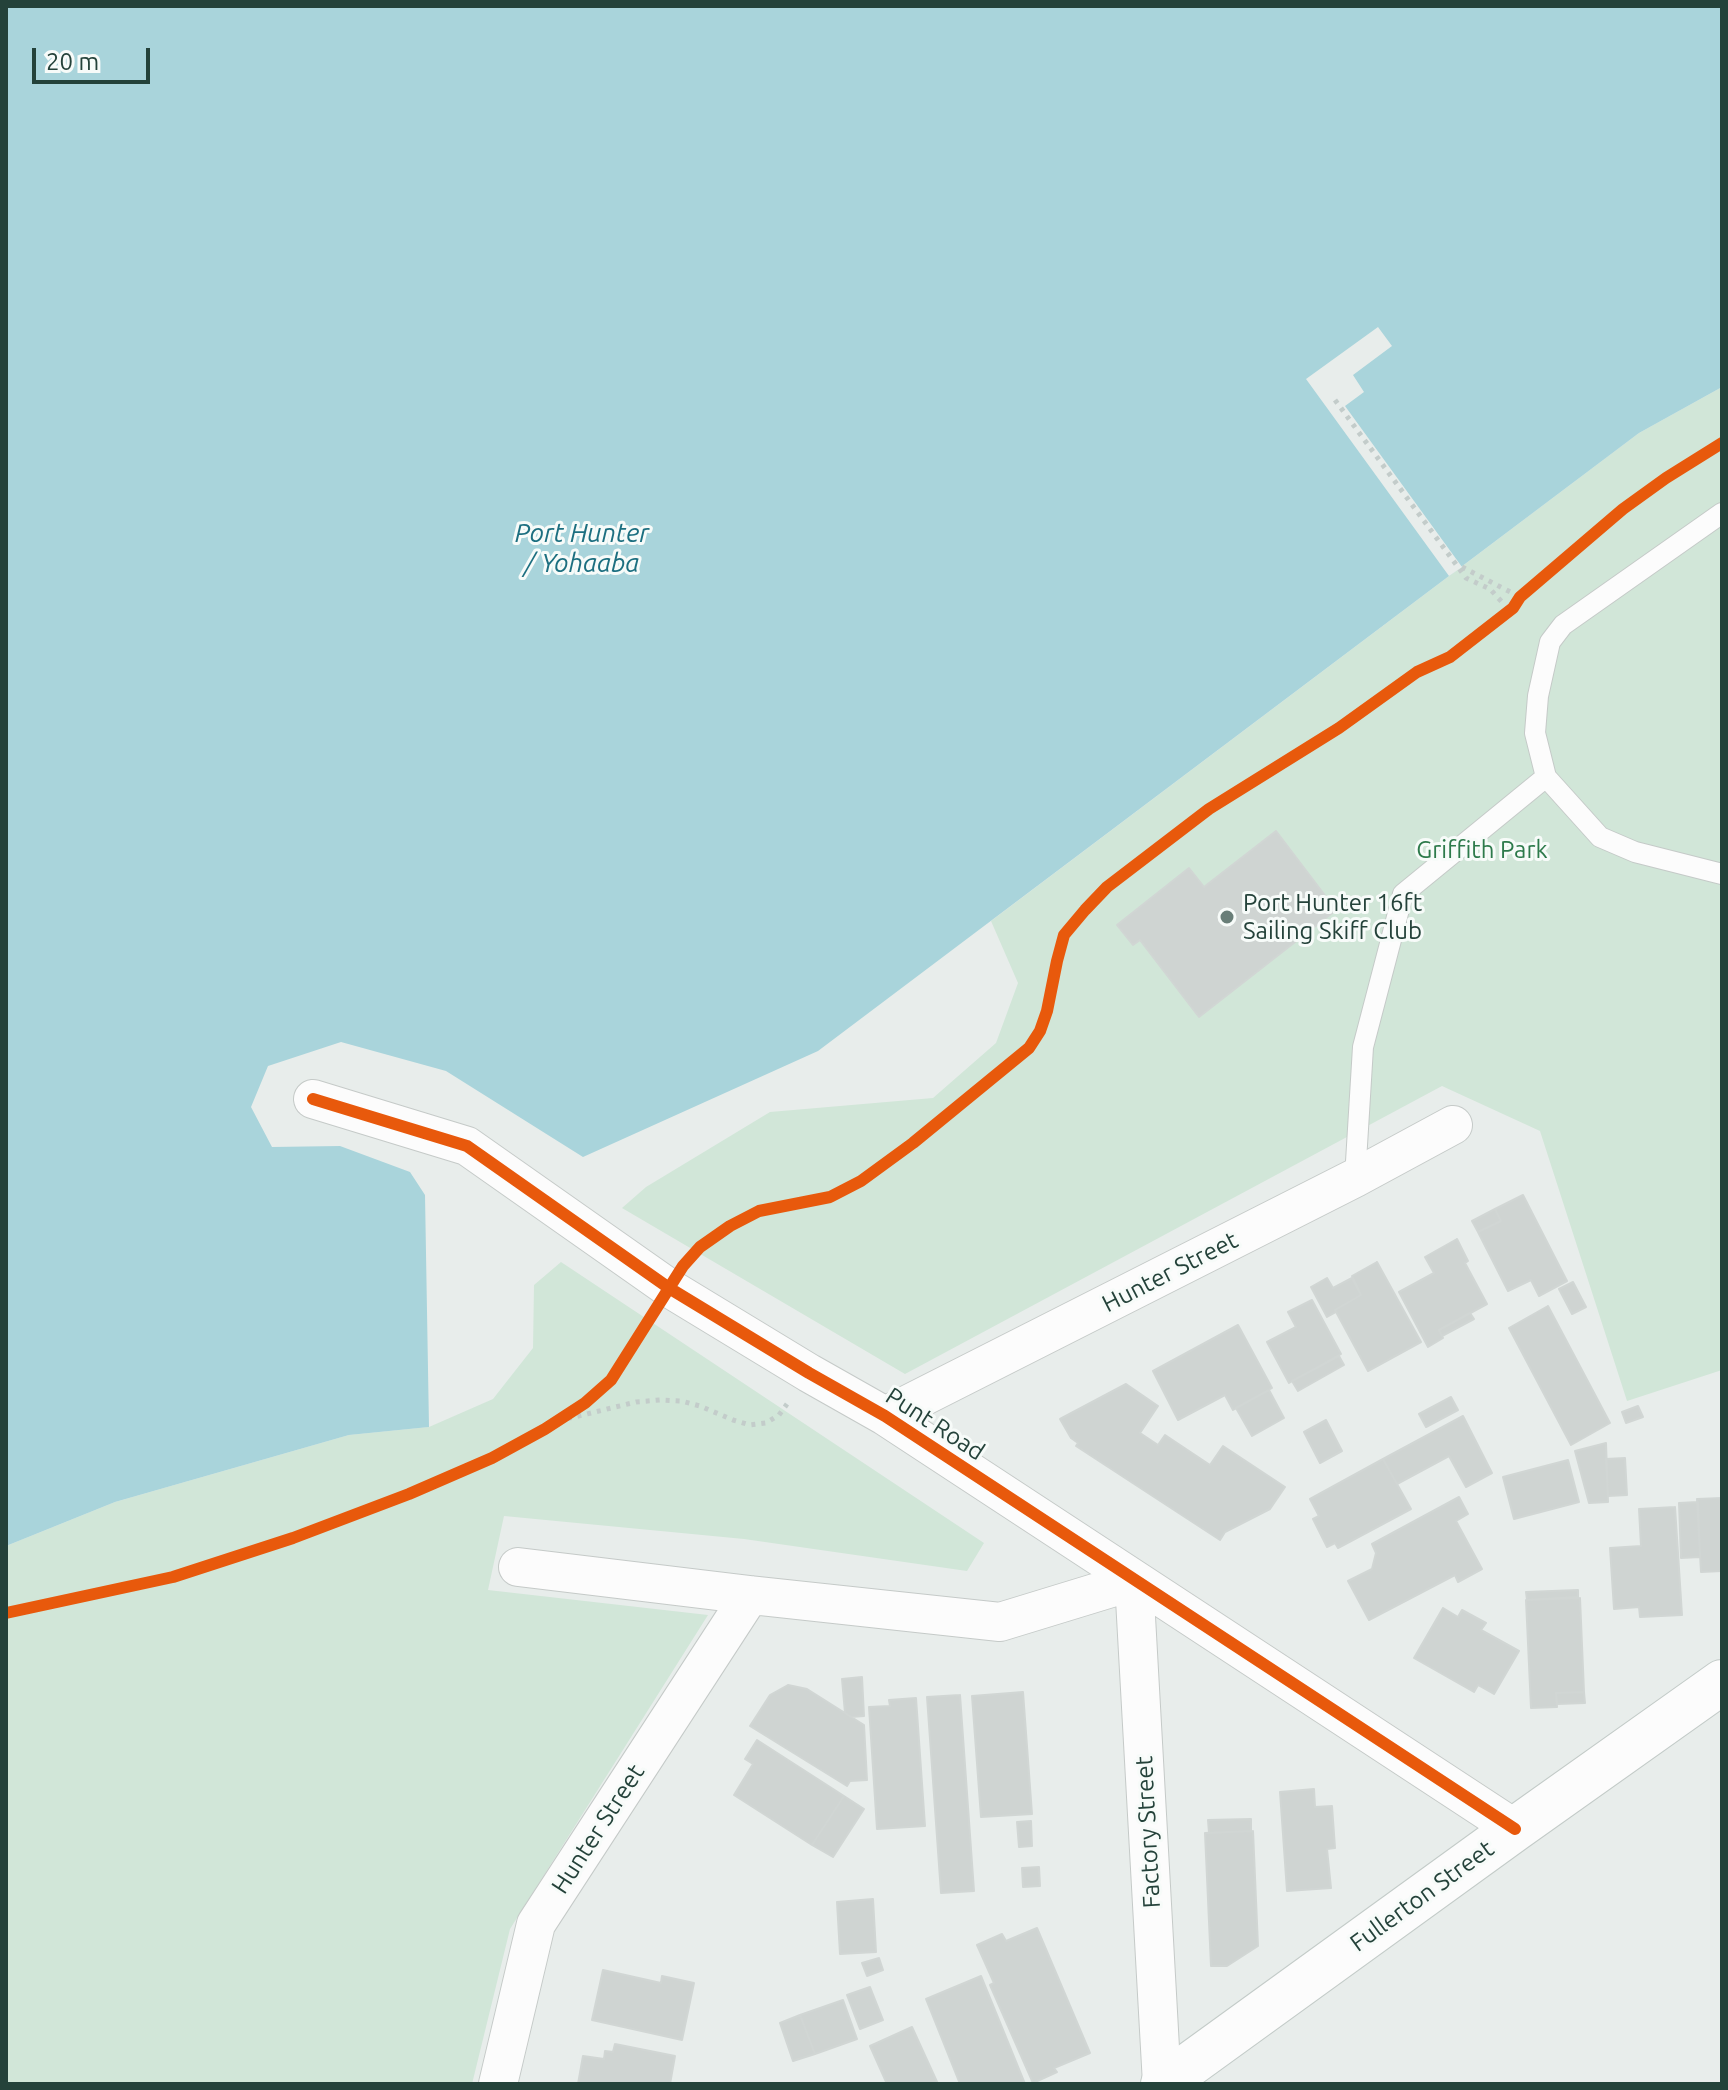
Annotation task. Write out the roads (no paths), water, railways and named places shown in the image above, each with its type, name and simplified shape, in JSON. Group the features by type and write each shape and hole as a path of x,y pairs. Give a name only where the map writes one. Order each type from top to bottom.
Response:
{"main road":[{"name":"Fullerton Street","path":"1163,2084 1722,1682"}],"street":[{"name":"Punt Road","path":"313,1099 467,1146 669,1288 885,1416 1515,1829"},
{"name":"Hunter Street","path":"885,1416 1355,1178 1453,1125"},
{"path":"518,1567 1000,1622 1134,1581"},
{"name":"Factory Street","path":"1134,1581 1163,2084"},
{"name":"Hunter Street","path":"498,2084 536,1924 750,1595"}],"lane":[{"path":"1722,513 1563,625 1550,642 1538,696 1535,733 1546,777 1600,837 1635,852 1722,874"},
{"path":"1355,1178 1363,1047 1403,894 1546,777"}],"water":[{"name":"Port Hunter / Yohaaba","path":"6,6 1722,6 1722,387 1639,433 818,1051 583,1157 446,1071 341,1042 268,1066 251,1107 272,1147 340,1146 410,1172 425,1195 429,1427 349,1435 115,1502 6,1546"}],"place":[{"name":"Port Hunter 16ft Sailing Skiff Club","path":"1227,917"}],"park label":[{"name":"Griffith Park","path":"1482,850"}]}
